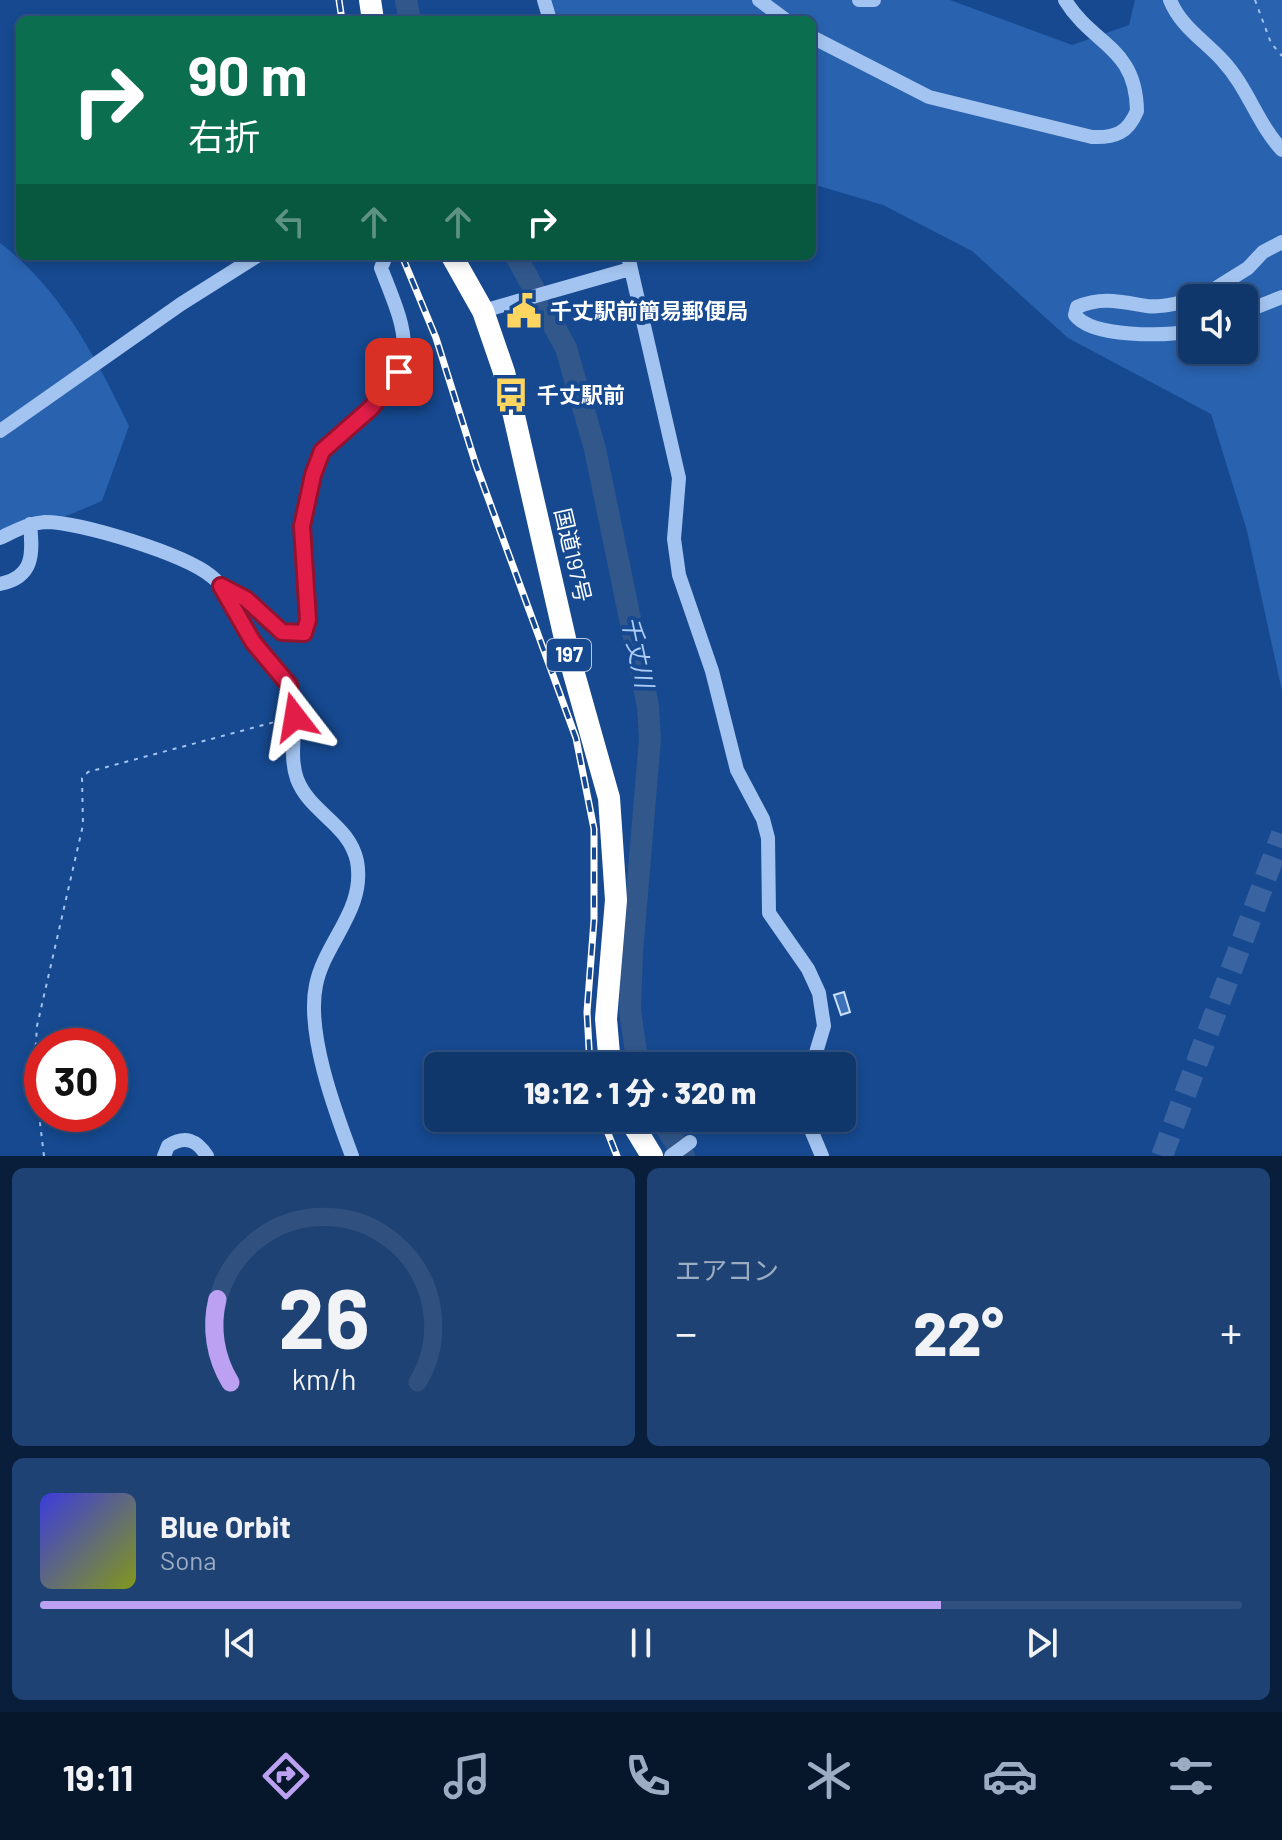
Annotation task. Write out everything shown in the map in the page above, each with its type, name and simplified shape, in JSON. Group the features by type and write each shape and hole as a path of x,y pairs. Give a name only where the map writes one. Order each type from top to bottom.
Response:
{"highway":[{"name":"国道197号","path":"454,260 483,311 504,372 569,656 609,798 616,900 606,1019 609,1052"},
{"path":"637,1132 652,1156"}],"street":[{"path":"759,0 781,16"},
{"path":"859,0 874,0"},
{"path":"816,39 929,97 1046,129 1108,138 1132,124 1137,111 1133,79 1120,55 1074,15 1065,0"},
{"path":"1170,0 1186,28 1232,71 1245,89 1261,125 1282,150"},
{"path":"1220,284 1282,242"},
{"path":"0,431 181,304 251,260"},
{"path":"0,538 30,524 62,524 121,538 198,568 221,586 246,599 282,632 304,633 308,620 302,526 313,475 322,451 371,408 399,372 407,343 381,268 384,260"},
{"path":"483,311 629,263 679,478 674,539 679,575 712,671 737,770 763,819 768,838 769,913 808,969 819,993 824,1026 816,1052"},
{"path":"1258,306 1282,297"},
{"path":"1178,302 1148,306 1127,300 1098,301 1077,307 1075,315 1081,323 1100,331 1178,331"},
{"path":"0,584 13,581 29,567 33,555 30,524"},
{"path":"221,586 253,642 289,685 295,717 292,751 297,777 312,802 348,838 357,863 352,909 324,962 314,999 325,1065 352,1156"},
{"path":"812,1132 822,1156"},
{"path":"164,1156 168,1146 184,1139 193,1141 207,1156"},
{"path":"671,1156 690,1142"}],"path":[{"path":"1255,0 1271,43 1282,56"},
{"path":"44,1156 34,1074 37,1026 83,825 82,778 102,768 295,717"}],"shaded area":[{"path":"542,0 950,0 1072,45 1129,25 1135,0 1282,0 1282,691 1247,531 1211,414 1068,338 972,251 883,205 816,185 816,16 548,16"},
{"path":"0,243 16,256 16,260 22,261 59,303 90,350 129,426 102,501 0,544"}],"building":[{"path":"844,992 850,1012 841,1015 834,995"}],"waterway":[{"name":"千丈川","path":"406,0 409,16"},
{"name":"千丈川","path":"518,260 566,348 595,449 648,706 650,739 630,1010 636,1052"},
{"name":"千丈川","path":"669,1132 684,1156"}],"tunnel":[{"path":"1162,1156 1282,834"}],"railway":[{"path":"339,0 341,16"},
{"path":"404,260 436,338 476,465 576,738 594,829 594,920 587,1012 589,1052"},
{"path":"608,1132 617,1156"}],"place":[{"name":"千丈駅前簡易郵便局","path":"524,311"},
{"name":"千丈駅前","path":"511,395"}],"route":[{"path":"295,717 289,685 281,671 253,642 221,586 246,599 282,632 293,635 304,633 308,620 302,526 313,475 322,451 371,408 399,372"}]}
